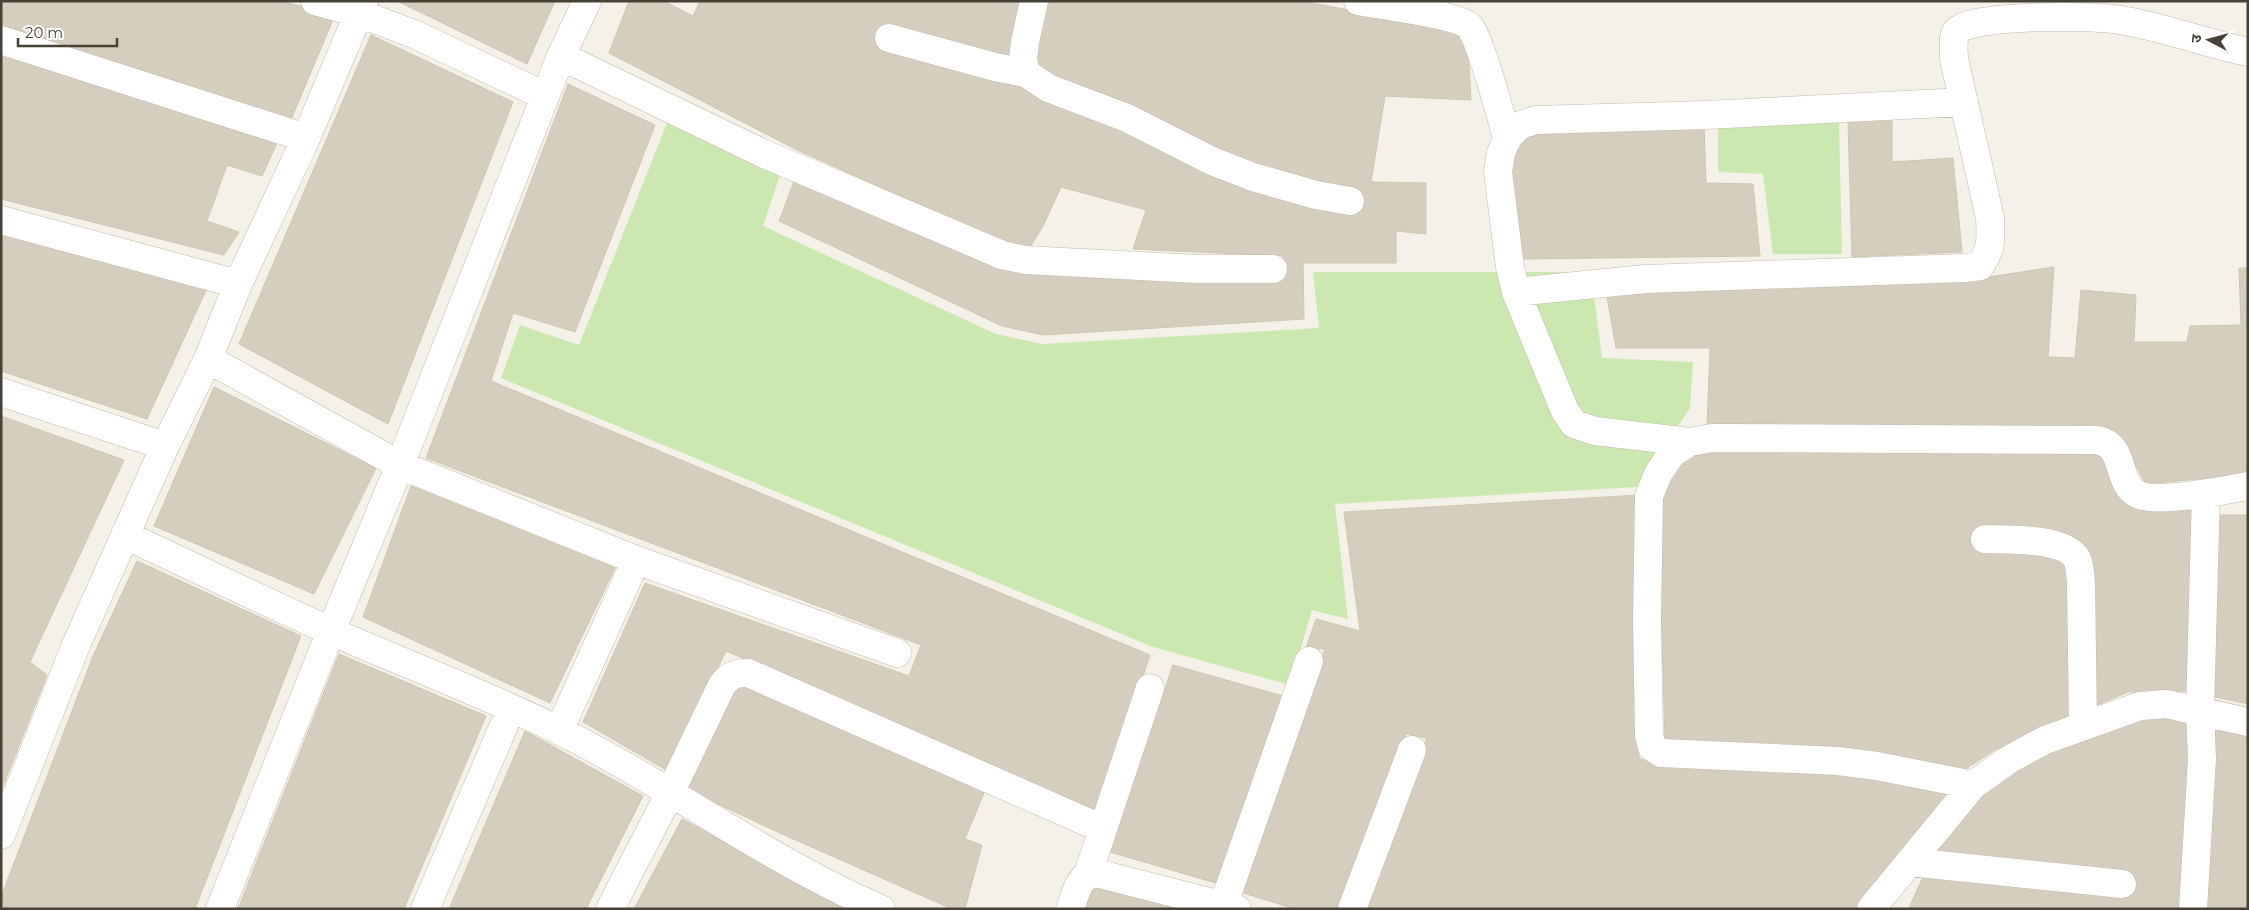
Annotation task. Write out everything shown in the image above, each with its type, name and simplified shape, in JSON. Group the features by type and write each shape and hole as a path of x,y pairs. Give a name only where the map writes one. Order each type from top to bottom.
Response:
{"street":[{"path":"315,1 361,7 545,96"},
{"path":"220,909 331,631 400,465 561,56 587,1"},
{"path":"1026,73 1023,60 1025,42 1034,1"},
{"path":"1358,1 1460,20 1471,27 1507,138"},
{"path":"1,835 76,645 165,446 208,359 238,284 306,138 361,7"},
{"path":"1516,292 1645,279 1980,266 1989,253 1991,240 1990,218 1953,44 1956,32 1965,25 1982,21 2062,18 2114,19 2248,52"},
{"path":"889,38 995,67 1026,73 1048,88 1127,118 1212,161 1280,185 1316,195 1350,201"},
{"path":"1,40 306,138"},
{"path":"561,56 762,153 1002,255 1025,260 1198,269 1273,269"},
{"path":"1964,102 1706,115 1536,120 1520,125 1507,138 1501,153 1498,172 1510,267 1516,292 1565,411 1574,424 1595,431 1690,442 1712,438 2104,441 2111,445 2134,493 2142,497 2156,498 2206,493 2248,486"},
{"path":"1,220 238,284"},
{"path":"208,359 400,465 636,560 897,653"},
{"path":"1,392 165,446"},
{"path":"1690,442 1672,453 1658,474 1649,496 1647,621 1649,735 1652,747 1661,753 1838,761 1877,766 1973,785"},
{"path":"2193,909 2202,759 2200,711 2206,493"},
{"path":"125,535 331,631 559,731 670,793 776,858 877,908"},
{"path":"1985,538 2063,546 2078,560 2081,582 2084,725"},
{"path":"559,731 636,560"},
{"path":"1088,874 1108,874 1227,907 1309,661"},
{"path":"610,909 670,793 722,685 728,677 736,673 748,672 1103,828"},
{"path":"1070,909 1080,880 1088,874 1150,688"},
{"path":"1871,909 1973,785 2010,759 2045,740 2140,706 2166,704 2248,722"},
{"path":"425,909 511,709"},
{"path":"1352,909 1412,750"},
{"path":"1910,862 2122,884"}],"green space":[{"path":"669,118 781,172 763,226 996,334 1042,344 1319,328 1313,272 1591,272 1602,358 1693,362 1690,408 1637,487 1335,504 1348,619 1312,610 1290,685 1153,647 501,378 520,325 579,345"},
{"path":"1839,120 1842,254 1773,254 1763,174 1718,172 1718,124"}],"building":[{"path":"1,1 280,1 335,15 290,122 1,29"},
{"path":"397,1 555,1 527,64"},
{"path":"629,1 664,1 693,16 700,1 1025,1 1011,60 880,43 1025,89 1311,203 1361,209 1362,191 1320,187 1221,153 1046,74 1034,63 1046,1 1300,1 1453,29 1468,46 1471,100 1385,96 1371,182 1426,183 1426,234 1396,231 1396,263 1303,263 1304,319 1043,335 1002,326 779,221 795,179 1000,262 1282,278 1283,256 1133,249 1146,210 1061,187 1043,226 1029,249 1006,243 797,150 609,53"},
{"path":"371,35 513,102 388,424 239,344"},
{"path":"1,56 278,141 262,176 227,165 207,221 239,232 224,255 1,199"},
{"path":"568,84 655,125 575,332 513,313 491,381 1150,655 1098,811 726,651 668,771 583,722 645,583 909,676 921,645 426,458"},
{"path":"1892,119 1892,162 1953,158 1962,252 1852,257 1848,122"},
{"path":"1704,124 1706,183 1753,184 1760,256 1523,259 1509,162 1532,131"},
{"path":"1,231 208,286 147,419 1,371"},
{"path":"2054,267 2048,357 2075,358 2081,290 2136,295 2134,342 2187,342 2190,326 2241,325 2239,268 2248,268 2248,474 2146,484 2123,442 2113,430 1707,428 1710,348 1616,348 1606,291 1982,278"},
{"path":"214,387 376,468 314,594 154,526"},
{"path":"1,416 124,460 30,662 47,675 1,791"},
{"path":"2092,449 2106,456 2134,510 2198,506 2189,691 2128,692 2092,707 2087,557 2073,537 1979,527 2068,563 2070,717 1995,750 1961,772 1886,754 1665,740 1658,500 1665,480 1690,452"},
{"path":"411,486 615,568 550,703 363,617"},
{"path":"1639,495 1639,759 1815,767 1952,790 1855,909 1365,909 1427,738 1406,734 1342,909 1295,909 1240,892 1325,649 1306,648 1316,619 1360,631 1344,512"},
{"path":"2215,515 2248,515 2248,704 2211,696"},
{"path":"137,561 301,636 195,909 1,909 1,897 93,656"},
{"path":"339,654 486,716 404,909 238,909"},
{"path":"1173,665 1283,696 1219,884 1110,852"},
{"path":"740,680 986,788 965,839 982,845 965,909 952,909 782,834 686,789"},
{"path":"2142,716 2194,722 2183,909 1909,908 1926,870 1929,854 1981,793 2047,751"},
{"path":"2211,729 2248,736 2248,909 2205,909"},
{"path":"525,731 643,796 586,909 449,909"},
{"path":"682,819 849,909 634,909"},
{"path":"1093,884 1195,909 1083,909"}]}
